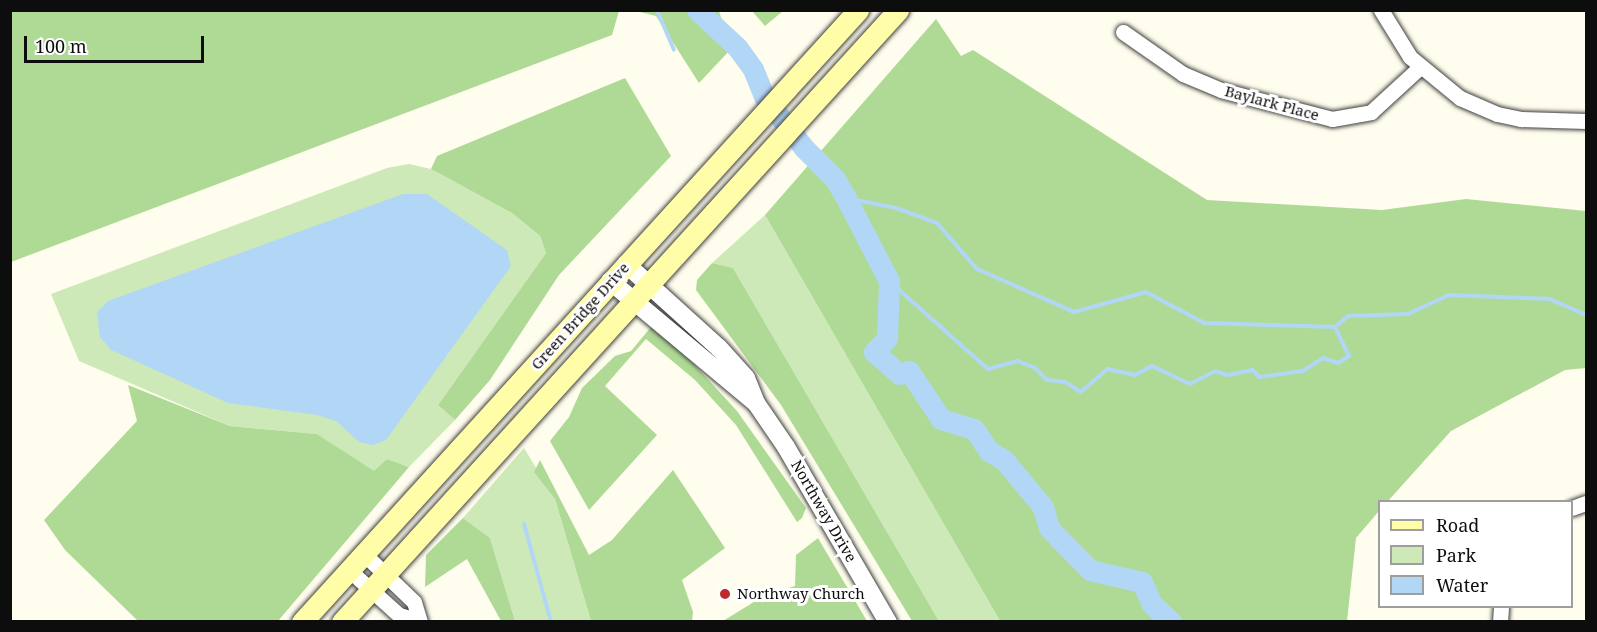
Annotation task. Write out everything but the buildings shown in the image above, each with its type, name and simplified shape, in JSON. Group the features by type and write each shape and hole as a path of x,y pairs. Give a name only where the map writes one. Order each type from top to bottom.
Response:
{"main road":[{"name":"Green Bridge Drive","path":"302,621 858,10"},
{"name":"Green Bridge Drive","path":"342,621 646,283 735,192 898,10"}],"street":[{"path":"1381,10 1400,45 1419,68 1460,98 1497,114 1534,121 1587,121"},
{"name":"Baylark Place","path":"1123,32 1184,74 1221,90 1332,119 1371,111 1419,68"},
{"name":"Northway Drive","path":"626,264 719,348 746,378 756,403 786,447 888,621"},
{"name":"Northway Drive","path":"610,281 756,403"},
{"path":"364,554 399,615 419,621"},
{"path":"348,570 378,582"}],"green space":[{"path":"11,10 619,11 612,35 11,262"},
{"path":"636,11 719,11 731,49 699,83 656,16"},
{"path":"752,11 783,11 765,26"},
{"path":"936,19 961,56 973,50 1207,200 1382,210 1466,199 1586,211 1586,368 1565,370 1451,431 1389,500 1378,500 1378,512 1356,538 1347,621 1000,621 765,215"},
{"path":"625,78 671,156 559,275 490,380 455,420 438,405 546,253 540,236 512,213 431,169 437,156"},
{"path":"409,164 431,169 512,213 540,236 546,253 438,405 455,420 409,467 387,459 374,472 317,434 230,426 79,361 51,294 387,168"},
{"path":"765,215 1000,621 939,621 733,268 712,263"},
{"path":"712,263 733,268 939,621 912,621 781,405 696,290 697,280"},
{"path":"651,327 692,362 737,411 806,508 802,518 797,522 736,425 695,380 646,339 605,386 657,435 589,510 550,441 569,417 582,388 615,356 631,351"},
{"path":"128,385 230,426 317,434 374,471 387,459 409,467 278,621 138,621 65,550 44,520 137,421"},
{"path":"524,448 555,499 591,621 515,621 490,538 463,518"},
{"path":"540,460 589,555 612,540 673,470 725,548 682,580 693,612 692,621 591,621 555,499 534,472"},
{"path":"463,518 490,538 515,621 501,621 467,559 425,587 426,555"},
{"path":"818,538 867,621 723,621 767,594 795,586 796,555"}],"water":[{"path":"403,194 427,194 507,250 511,266 386,440 373,445 359,442 336,421 317,415 228,403 111,350 100,337 97,312 108,301"}],"waterway":[{"path":"657,10 674,50"},
{"path":"697,10 737,47 753,69 765,98 804,148 835,179 889,281 887,338 874,352 899,374 909,371 941,419 974,429 989,451 1004,460 1043,507 1049,528 1090,570 1142,582 1152,604 1171,622"},
{"path":"846,198 896,208 937,223 977,269 1074,312 1146,292 1204,323 1335,327"},
{"path":"889,281 988,369 1018,361 1035,368 1047,380 1065,382 1081,392 1107,369 1135,375 1152,366 1190,384 1215,371 1227,375 1253,370 1259,377 1303,371 1323,358 1338,363 1349,356 1335,327 1348,316 1408,314 1449,295 1550,299 1586,315"},
{"path":"524,524 551,622"}],"place":[{"name":"Northway Church","path":"725,594"}]}
